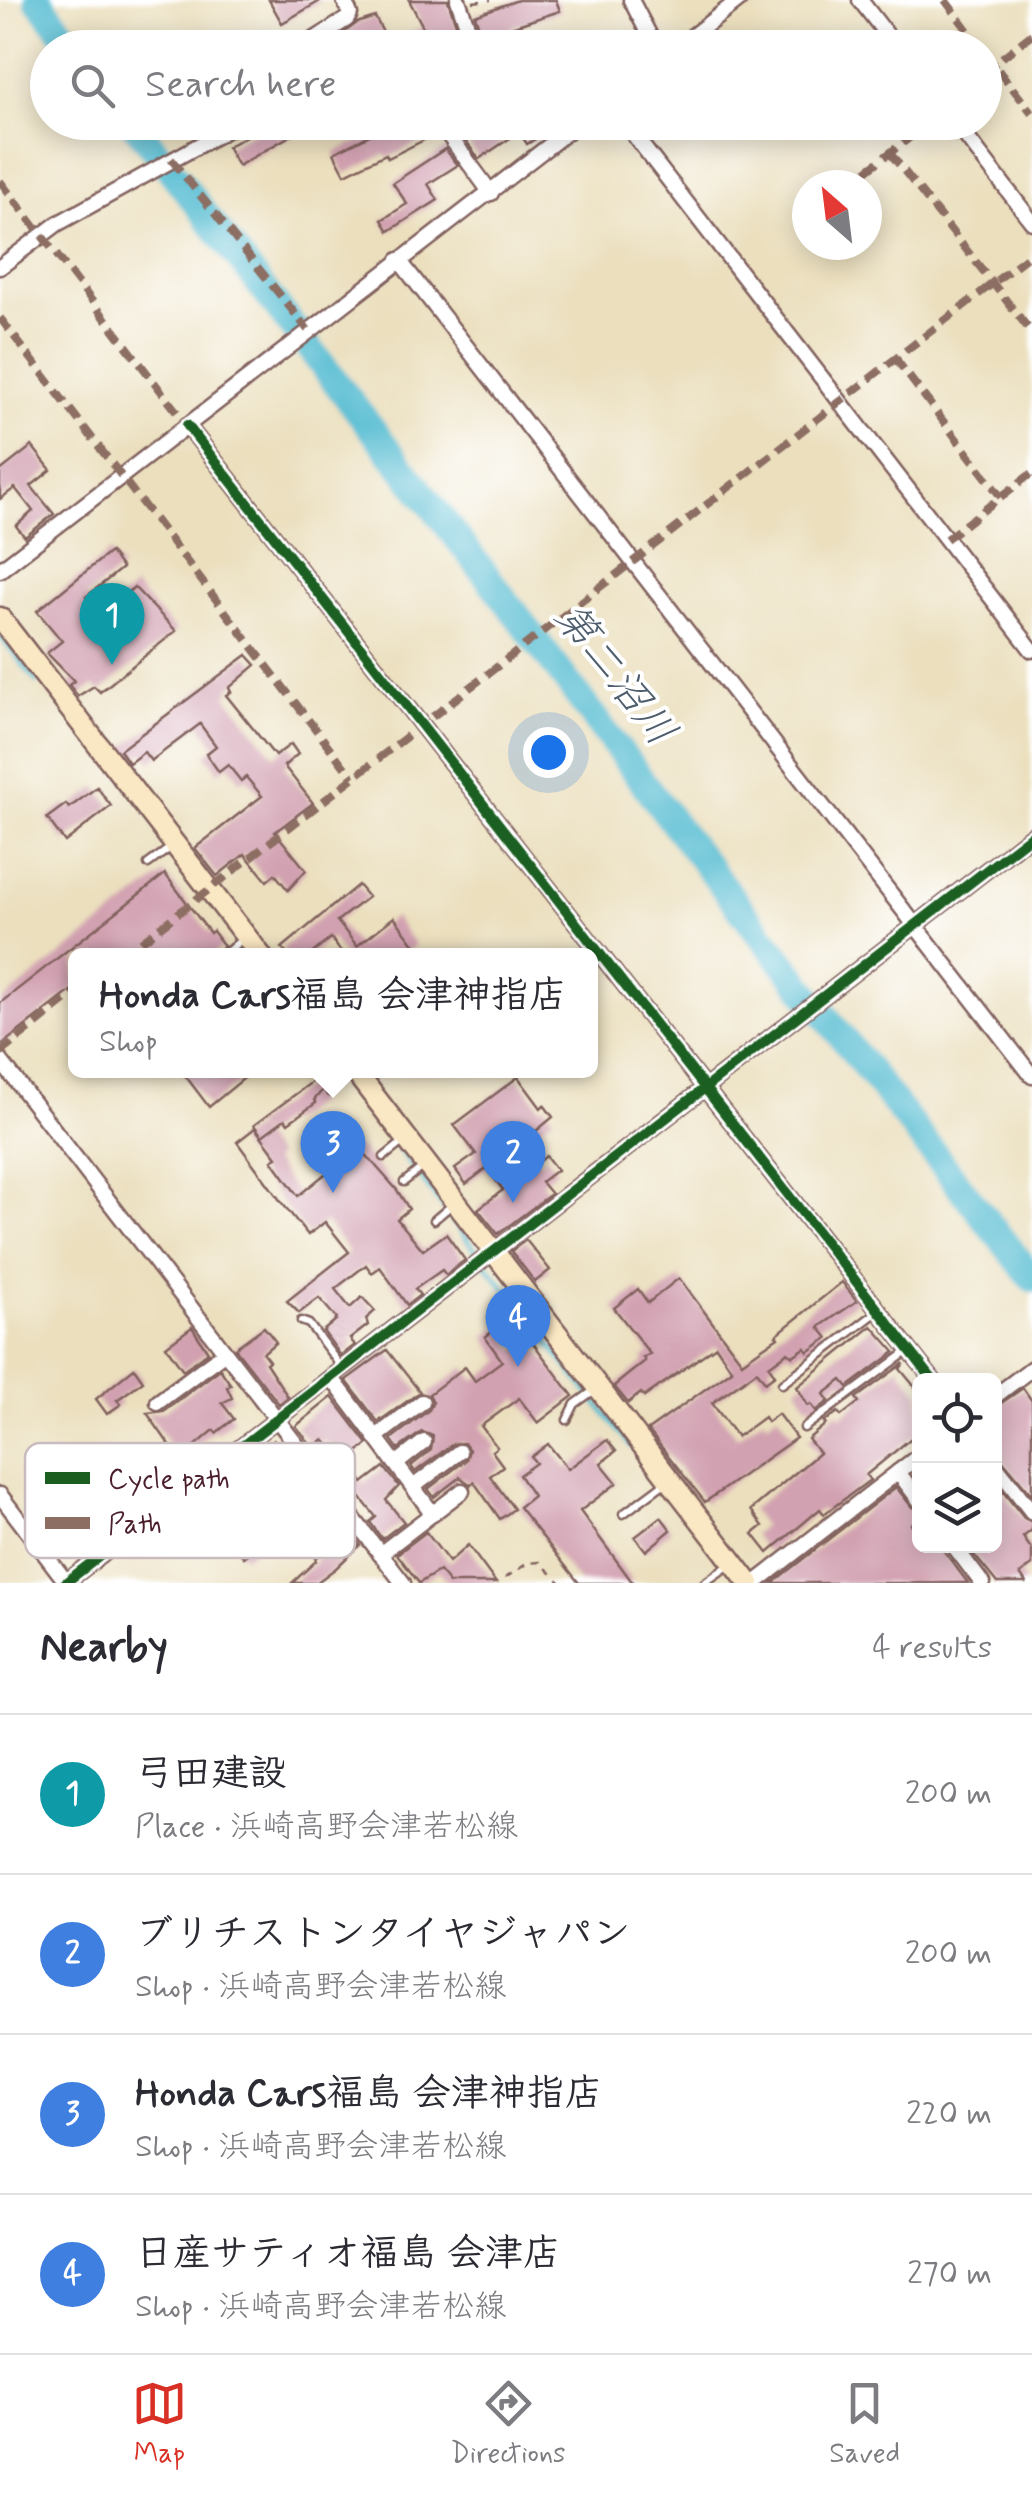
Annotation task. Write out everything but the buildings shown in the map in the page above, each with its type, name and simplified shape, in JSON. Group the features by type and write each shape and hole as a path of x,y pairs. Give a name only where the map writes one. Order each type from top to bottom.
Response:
{"main road":[{"path":"0,618 174,844 238,943 247,948"},
{"path":"351,1078 418,1171 442,1213 486,1258 525,1312 597,1388 661,1486 752,1583"}],"street":[{"path":"329,30 350,14 344,0"},
{"path":"632,0 647,30"},
{"path":"701,30 740,0"},
{"path":"860,0 883,30"},
{"path":"459,2 469,30"},
{"path":"0,266 56,224 207,140"},
{"path":"452,140 491,193"},
{"path":"0,570 557,140"},
{"path":"638,140 1032,650"},
{"path":"969,140 1032,222"},
{"path":"399,260 1032,1076"},
{"path":"187,425 593,948"},
{"path":"246,1443 1032,835"},
{"path":"598,955 927,1373"},
{"path":"0,1060 294,1443"},
{"path":"158,1402 224,1353"},
{"path":"1002,1391 1032,1368"},
{"path":"337,1373 376,1438 433,1514"},
{"path":"376,1438 422,1402"},
{"path":"396,1464 424,1442"},
{"path":"413,1487 458,1452"},
{"path":"752,1583 912,1461"},
{"path":"995,1463 1032,1512"},
{"path":"898,1472 912,1490"},
{"path":"380,1554 462,1491"},
{"path":"0,1495 25,1528"},
{"path":"355,1522 403,1583"},
{"path":"959,1553 982,1583"},
{"path":"47,1558 66,1583 98,1558"}],"lane":[{"path":"148,864 174,844"},
{"path":"232,948 238,943"},
{"path":"330,1092 346,1078"},
{"path":"384,1157 399,1146"},
{"path":"404,1182 418,1171"},
{"path":"504,1318 525,1312"},
{"path":"782,1384 878,1312"},
{"path":"301,1320 309,1324 337,1373"},
{"path":"804,1428 909,1350"},
{"path":"567,1420 575,1404 597,1388"},
{"path":"623,1514 661,1486"},
{"path":"704,1583 733,1563"}],"path":[{"path":"459,2 492,0"},
{"path":"505,1578 528,1563 540,1562 561,1583"}],"waterway":[{"name":"第二沼川","path":"38,0 61,30"},
{"name":"第二沼川","path":"147,140 507,602 688,842 1032,1278"},
{"path":"0,635 37,682"},
{"path":"346,1078 489,1268 631,1446"}],"marked path":[{"path":"945,0 968,30"},
{"path":"1002,58 1032,34"},
{"path":"1002,75 1032,113"},
{"path":"868,170 907,140"},
{"path":"890,153 1032,333"},
{"path":"171,159 308,330"},
{"path":"0,181 187,425"},
{"path":"133,948 1032,253"},
{"path":"0,318 353,778"},
{"path":"895,358 1001,497"},
{"path":"946,539 1032,473"},
{"path":"0,1053 68,999"}],"cycle path":[{"path":"187,425 596,948"},
{"path":"246,1443 1032,835"},
{"path":"598,951 928,1373"},
{"path":"65,1583 97,1558"}],"place":[{"name":"弓田建設","path":"112,665"},
{"name":"Honda Cars福島 会津神指店","path":"333,1193"},
{"name":"ブリチストンタイヤジャパン","path":"513,1203"},
{"name":"日産サティオ福島 会津店","path":"518,1367"}]}
